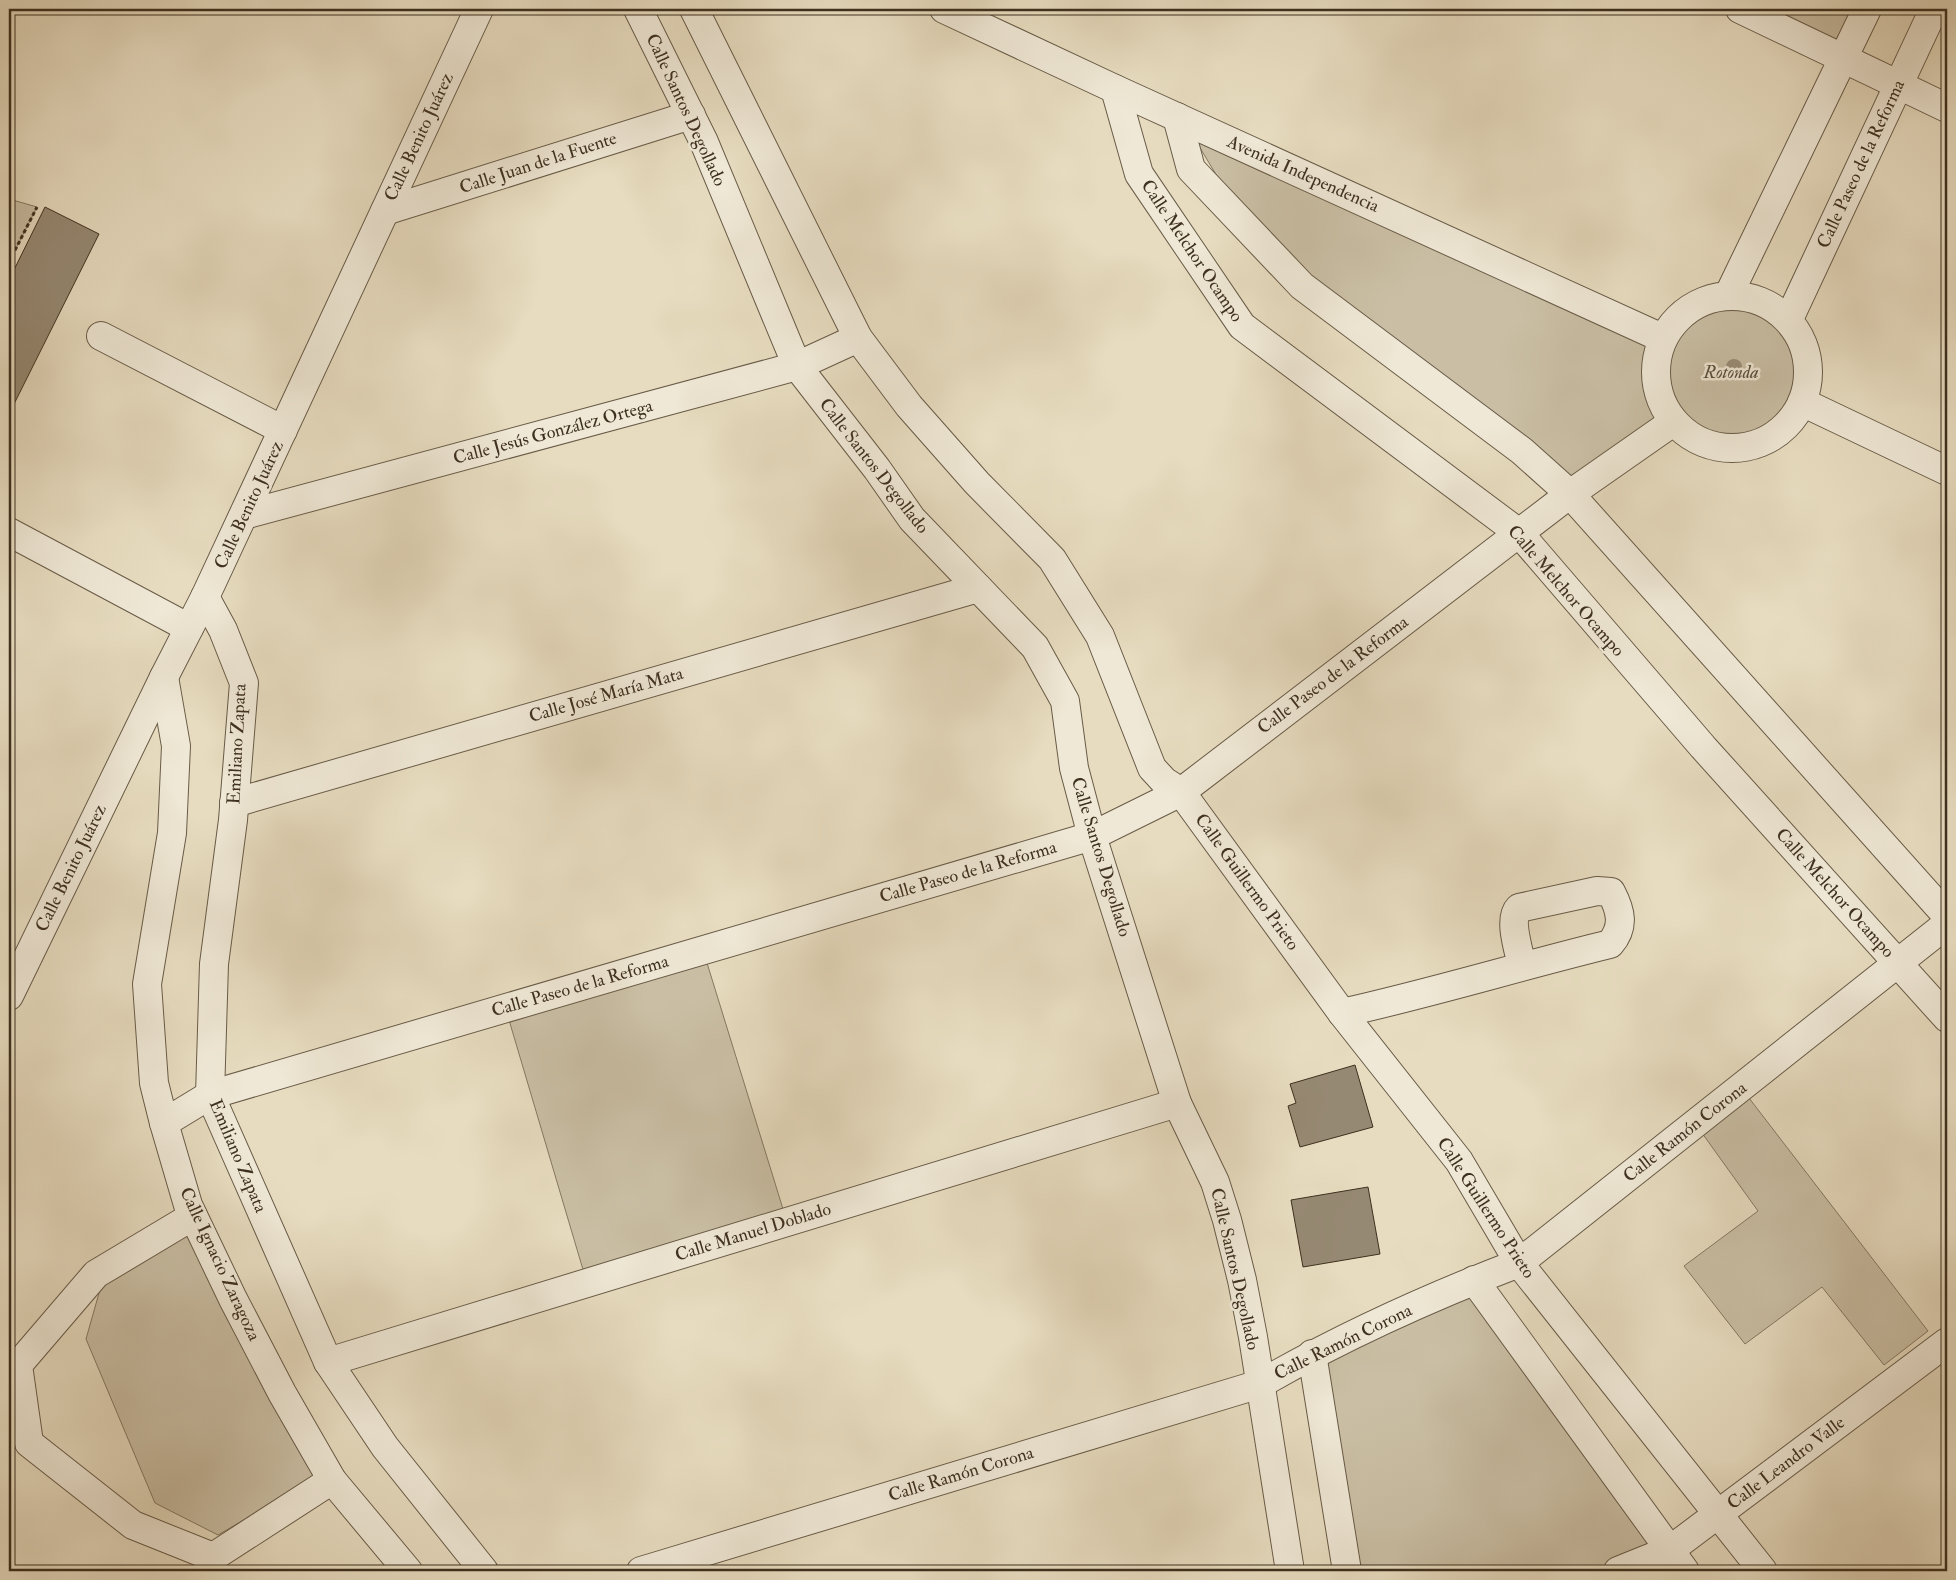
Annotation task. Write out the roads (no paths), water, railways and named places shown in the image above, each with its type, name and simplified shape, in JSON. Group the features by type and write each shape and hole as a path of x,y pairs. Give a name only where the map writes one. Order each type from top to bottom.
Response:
{"street":[{"name":"Calle Benito Juárez","path":"12,981 205,597 479,9"},
{"name":"Calle Santos Degollado","path":"638,9 708,151 797,366 877,469 912,519 1035,647 1065,701 1074,768 1092,836 1177,1103 1215,1182 1224,1210 1242,1280 1290,1571"},
{"path":"694,9 858,338 909,406 952,455 977,483 1052,558 1100,636 1152,768 1164,781 1181,792"},
{"name":"Avenida Independencia","path":"944,9 1662,338"},
{"path":"1740,9 1947,108"},
{"path":"1729,294 1842,57 1867,9"},
{"name":"Calle Paseo de la Reforma","path":"1789,319 1934,9"},
{"name":"Calle Melchor Ocampo","path":"1116,89 1140,174 1242,326 1519,533 1703,747 1947,1018"},
{"name":"Calle Juan de la Fuente","path":"385,211 691,115"},
{"path":"1177,117 1191,169 1302,286 1522,451 1570,494 1947,916"},
{"path":"1729,294 1761,300 1789,319 1808,359 1802,402 1780,433 1744,449 1705,444 1673,422 1656,381 1662,338 1689,307 1729,294"},
{"path":"101,336 283,430"},
{"name":"Calle Jesús González Ortega","path":"244,515 797,366 858,338"},
{"path":"1802,402 1947,471"},
{"name":"Calle Paseo de la Reforma","path":"164,1123 210,1095 1092,836 1181,792 1570,494 1673,422"},
{"path":"9,532 189,628"},
{"name":"Calle José María Mata","path":"234,803 978,588"},
{"name":"Emiliano Zapata","path":"205,597 223,630 244,683 234,803 214,964 210,1095 328,1362 385,1448 484,1571"},
{"name":"Calle Ignacio Zaragoza","path":"164,677 176,746 172,833 148,984 154,1083 164,1123 188,1204 233,1299 282,1393 332,1480 408,1571"},
{"name":"Calle Guillermo Prieto","path":"1181,792 1342,1012 1459,1161 1519,1263 1763,1571"},
{"name":"Calle Ramón Corona","path":"642,1571 1260,1384 1312,1354 1474,1280 1519,1263 1947,924"},
{"path":"1342,1012 1386,1003 1522,966"},
{"name":"Calle Manuel Doblado","path":"328,1362 1177,1103"},
{"path":"194,1216 96,1274 18,1365 29,1443 132,1525 213,1556 332,1480"},
{"path":"1474,1280 1677,1561"},
{"name":"Calle Leandro Valle","path":"1618,1571 1677,1561 1719,1514 1947,1342"},
{"path":"1312,1354 1346,1571"}],"park label":[{"name":"Rotonda","path":"1731,372"}]}
